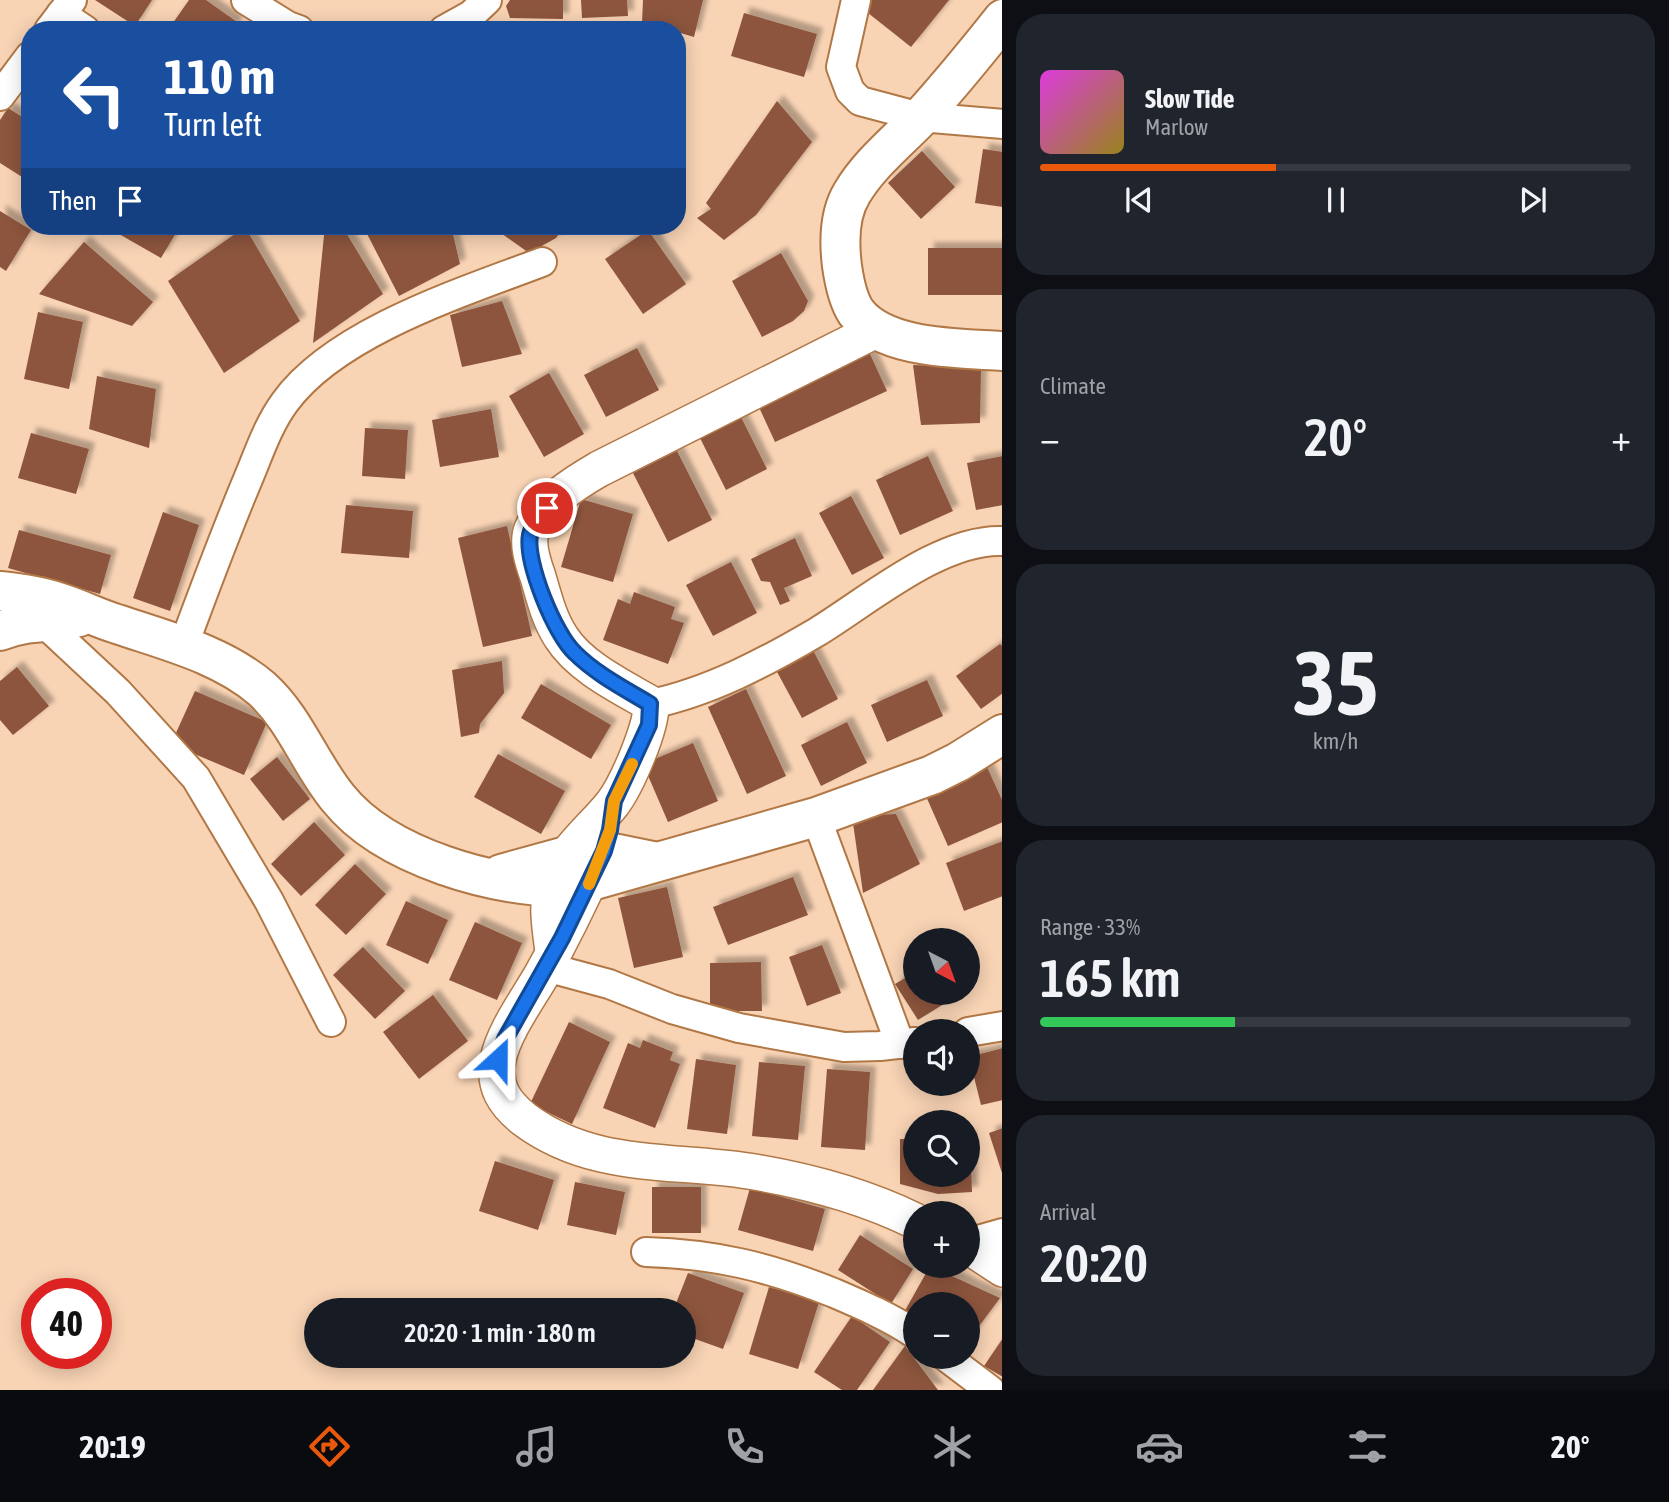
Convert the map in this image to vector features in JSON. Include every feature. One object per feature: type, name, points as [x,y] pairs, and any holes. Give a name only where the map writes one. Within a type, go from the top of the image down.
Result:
[{"type":"main road","points":[[1002,19],[920,117],[868,170],[851,194],[843,213],[839,248],[845,281],[856,312],[877,330],[916,344],[1002,351]]},
{"type":"main road","points":[[10,608],[56,601],[217,659],[268,695],[290,723],[338,798],[364,823],[445,866],[488,877],[525,869],[578,869],[655,862],[816,817],[932,775],[1002,735]]},
{"type":"main road","points":[[10,608],[64,621],[88,614]]},
{"type":"street","points":[[246,0],[280,21]]},
{"type":"street","points":[[460,21],[487,0]]},
{"type":"street","points":[[856,0],[841,67],[850,91],[860,101],[920,117],[1002,124]]},
{"type":"street","points":[[0,96],[21,68]]},
{"type":"street","points":[[183,647],[218,550],[267,434],[277,414],[301,384],[346,349],[381,330],[463,293],[542,262]]},
{"type":"street","points":[[877,330],[599,468],[562,494],[532,528],[530,543],[535,568],[562,639],[575,654],[597,671],[650,704],[691,693],[779,653],[943,554],[972,545],[1002,541]]},
{"type":"street","points":[[10,608],[118,692],[196,778],[269,901],[331,1022]]},
{"type":"street","points":[[650,704],[649,725],[614,801],[610,830],[549,908],[549,960],[505,1039],[496,1074],[499,1091],[511,1108],[527,1121],[580,1149],[639,1162],[699,1165],[795,1180],[852,1196],[903,1216]]},
{"type":"street","points":[[816,817],[903,1033]]},
{"type":"street","points":[[549,960],[672,1009],[740,1028],[844,1046],[903,1043]]},
{"type":"street","points":[[980,1030],[1002,1026]]},
{"type":"street","points":[[980,1240],[1002,1233]]},
{"type":"street","points":[[646,1252],[683,1253],[784,1273],[880,1313],[903,1327]]},
{"type":"street","points":[[980,1253],[1002,1269]]},
{"type":"street","points":[[962,1369],[989,1390]]},
{"type":"building","points":[[95,0],[152,0],[138,21],[127,21]]},
{"type":"building","points":[[189,0],[206,0],[236,21],[174,21]]},
{"type":"building","points":[[510,0],[563,0],[563,19],[510,18],[506,6]]},
{"type":"building","points":[[581,0],[627,0],[628,16],[582,18]]},
{"type":"building","points":[[643,0],[703,0],[694,37],[686,35],[686,21],[642,21]]},
{"type":"building","points":[[862,0],[949,0],[911,47],[858,5]]},
{"type":"building","points":[[744,13],[817,34],[804,77],[731,56]]},
{"type":"building","points":[[777,101],[812,142],[756,215],[724,240],[697,218],[711,209],[706,203]]},
{"type":"building","points":[[8,108],[21,116],[21,176],[0,163],[0,120]]},
{"type":"building","points":[[983,149],[1002,152],[1002,207],[975,203]]},
{"type":"building","points":[[922,151],[955,187],[921,219],[888,183]]},
{"type":"building","points":[[0,211],[21,224],[21,235],[28,235],[6,271],[0,267]]},
{"type":"building","points":[[121,235],[175,235],[161,258]]},
{"type":"building","points":[[234,235],[250,235],[300,321],[224,373],[168,281]]},
{"type":"building","points":[[324,235],[347,235],[383,294],[313,343]]},
{"type":"building","points":[[368,235],[453,235],[460,264],[399,296]]},
{"type":"building","points":[[504,235],[558,235],[556,238],[529,253]]},
{"type":"building","points":[[641,235],[652,235],[686,284],[643,314],[605,259]]},
{"type":"building","points":[[84,242],[153,302],[132,326],[39,294]]},
{"type":"building","points":[[928,248],[1002,248],[1002,295],[928,295]]},
{"type":"building","points":[[781,253],[808,301],[804,311],[793,321],[762,337],[732,281]]},
{"type":"building","points":[[502,301],[522,354],[462,367],[450,315]]},
{"type":"building","points":[[38,312],[83,322],[69,389],[24,379]]},
{"type":"building","points":[[637,348],[659,390],[606,417],[584,375]]},
{"type":"building","points":[[870,354],[887,391],[775,442],[758,405]]},
{"type":"building","points":[[913,365],[981,368],[980,423],[921,425]]},
{"type":"building","points":[[549,373],[584,434],[544,457],[509,396]]},
{"type":"building","points":[[97,376],[156,389],[149,448],[89,429]]},
{"type":"building","points":[[491,409],[499,457],[440,467],[432,420]]},
{"type":"building","points":[[739,413],[767,469],[726,490],[698,434]]},
{"type":"building","points":[[365,428],[408,430],[405,479],[362,476]]},
{"type":"building","points":[[31,433],[89,449],[76,494],[18,478]]},
{"type":"building","points":[[677,451],[712,520],[668,542],[633,473]]},
{"type":"building","points":[[928,456],[953,511],[900,535],[876,480]]},
{"type":"building","points":[[1002,456],[1002,505],[976,510],[967,463]]},
{"type":"building","points":[[851,496],[884,558],[852,575],[819,513]]},
{"type":"building","points":[[581,499],[633,514],[613,582],[561,567]]},
{"type":"building","points":[[346,505],[413,511],[409,558],[341,553]]},
{"type":"building","points":[[163,512],[199,525],[170,611],[133,598]]},
{"type":"building","points":[[507,526],[532,636],[483,647],[458,538]]},
{"type":"building","points":[[19,530],[111,555],[100,594],[8,568]]},
{"type":"building","points":[[795,538],[812,576],[784,588],[790,601],[780,605],[770,582],[761,581],[751,559]]},
{"type":"building","points":[[731,562],[757,613],[713,636],[686,585]]},
{"type":"building","points":[[634,592],[675,607],[671,619],[684,623],[668,664],[603,640],[618,599],[630,604]]},
{"type":"building","points":[[1000,644],[1002,646],[1002,694],[981,709],[956,676]]},
{"type":"building","points":[[813,650],[838,699],[802,718],[776,670]]},
{"type":"building","points":[[502,661],[504,693],[480,724],[479,733],[461,737],[452,670]]},
{"type":"building","points":[[17,667],[49,706],[13,735],[0,720],[0,681]]},
{"type":"building","points":[[927,680],[943,716],[887,742],[871,705]]},
{"type":"building","points":[[541,684],[611,725],[591,759],[521,718]]},
{"type":"building","points":[[746,689],[786,776],[747,794],[708,707]]},
{"type":"building","points":[[195,691],[267,722],[244,775],[171,744]]},
{"type":"building","points":[[847,722],[867,763],[821,786],[801,745]]},
{"type":"building","points":[[693,743],[718,801],[668,822],[643,764]]},
{"type":"building","points":[[498,754],[565,791],[541,834],[474,797]]},
{"type":"building","points":[[277,757],[310,799],[283,821],[250,779]]},
{"type":"building","points":[[987,767],[1002,800],[1002,822],[948,846],[925,794]]},
{"type":"building","points":[[896,814],[920,864],[863,893],[852,816]]},
{"type":"building","points":[[314,822],[345,855],[301,896],[271,864]]},
{"type":"building","points":[[1002,841],[1002,896],[964,911],[946,863]]},
{"type":"building","points":[[355,864],[386,894],[346,935],[315,905]]},
{"type":"building","points":[[793,877],[808,915],[728,945],[713,907]]},
{"type":"building","points":[[667,887],[683,957],[634,968],[618,898]]},
{"type":"building","points":[[406,901],[448,920],[428,964],[386,945]]},
{"type":"building","points":[[475,922],[522,943],[497,1000],[449,980]]},
{"type":"building","points":[[822,945],[841,993],[807,1006],[789,957]]},
{"type":"building","points":[[363,947],[405,991],[375,1019],[333,975]]},
{"type":"building","points":[[761,962],[762,1011],[710,1011],[710,963]]},
{"type":"building","points":[[903,979],[903,997],[895,984]]},
{"type":"building","points":[[433,995],[468,1041],[419,1079],[383,1032]]},
{"type":"building","points":[[908,1005],[942,1005],[920,1019]]},
{"type":"building","points":[[569,1022],[610,1042],[572,1124],[530,1104]]},
{"type":"building","points":[[643,1040],[673,1052],[670,1060],[680,1064],[655,1128],[603,1108],[628,1043],[640,1048]]},
{"type":"building","points":[[1002,1048],[1002,1100],[981,1105],[980,1054]]},
{"type":"building","points":[[696,1059],[736,1065],[727,1134],[687,1129]]},
{"type":"building","points":[[759,1062],[805,1066],[798,1140],[752,1136]]},
{"type":"building","points":[[827,1069],[870,1072],[865,1150],[821,1147]]},
{"type":"building","points":[[1002,1128],[1002,1173],[989,1133]]},
{"type":"building","points":[[900,1139],[903,1139],[903,1185],[900,1184]]},
{"type":"building","points":[[495,1161],[554,1180],[538,1230],[479,1211]]},
{"type":"building","points":[[575,1182],[625,1192],[616,1235],[567,1225]]},
{"type":"building","points":[[652,1187],[701,1187],[701,1233],[652,1233]]},
{"type":"building","points":[[911,1187],[972,1187],[972,1192],[938,1194]]},
{"type":"building","points":[[750,1188],[825,1209],[813,1251],[738,1230]]},
{"type":"building","points":[[860,1235],[903,1263],[903,1278],[907,1278],[891,1304],[838,1270]]},
{"type":"building","points":[[688,1273],[744,1293],[723,1349],[696,1339],[696,1298],[678,1298]]},
{"type":"building","points":[[923,1278],[956,1278],[1000,1298],[980,1325],[980,1292],[915,1292]]},
{"type":"building","points":[[769,1287],[819,1302],[798,1369],[749,1354]]},
{"type":"building","points":[[852,1316],[890,1342],[857,1390],[842,1390],[814,1372]]},
{"type":"building","points":[[1002,1339],[1002,1376],[984,1366]]},
{"type":"building","points":[[903,1349],[903,1369],[922,1369],[938,1390],[873,1390]]},
{"type":"slow traffic","points":[[589,884],[604,851],[614,801],[632,764]]},
{"type":"route","points":[[498,1059],[505,1039],[562,938],[604,851],[614,801],[638,754],[651,715],[650,704],[575,654],[555,626],[535,568],[530,543],[532,528],[547,508]]}]
